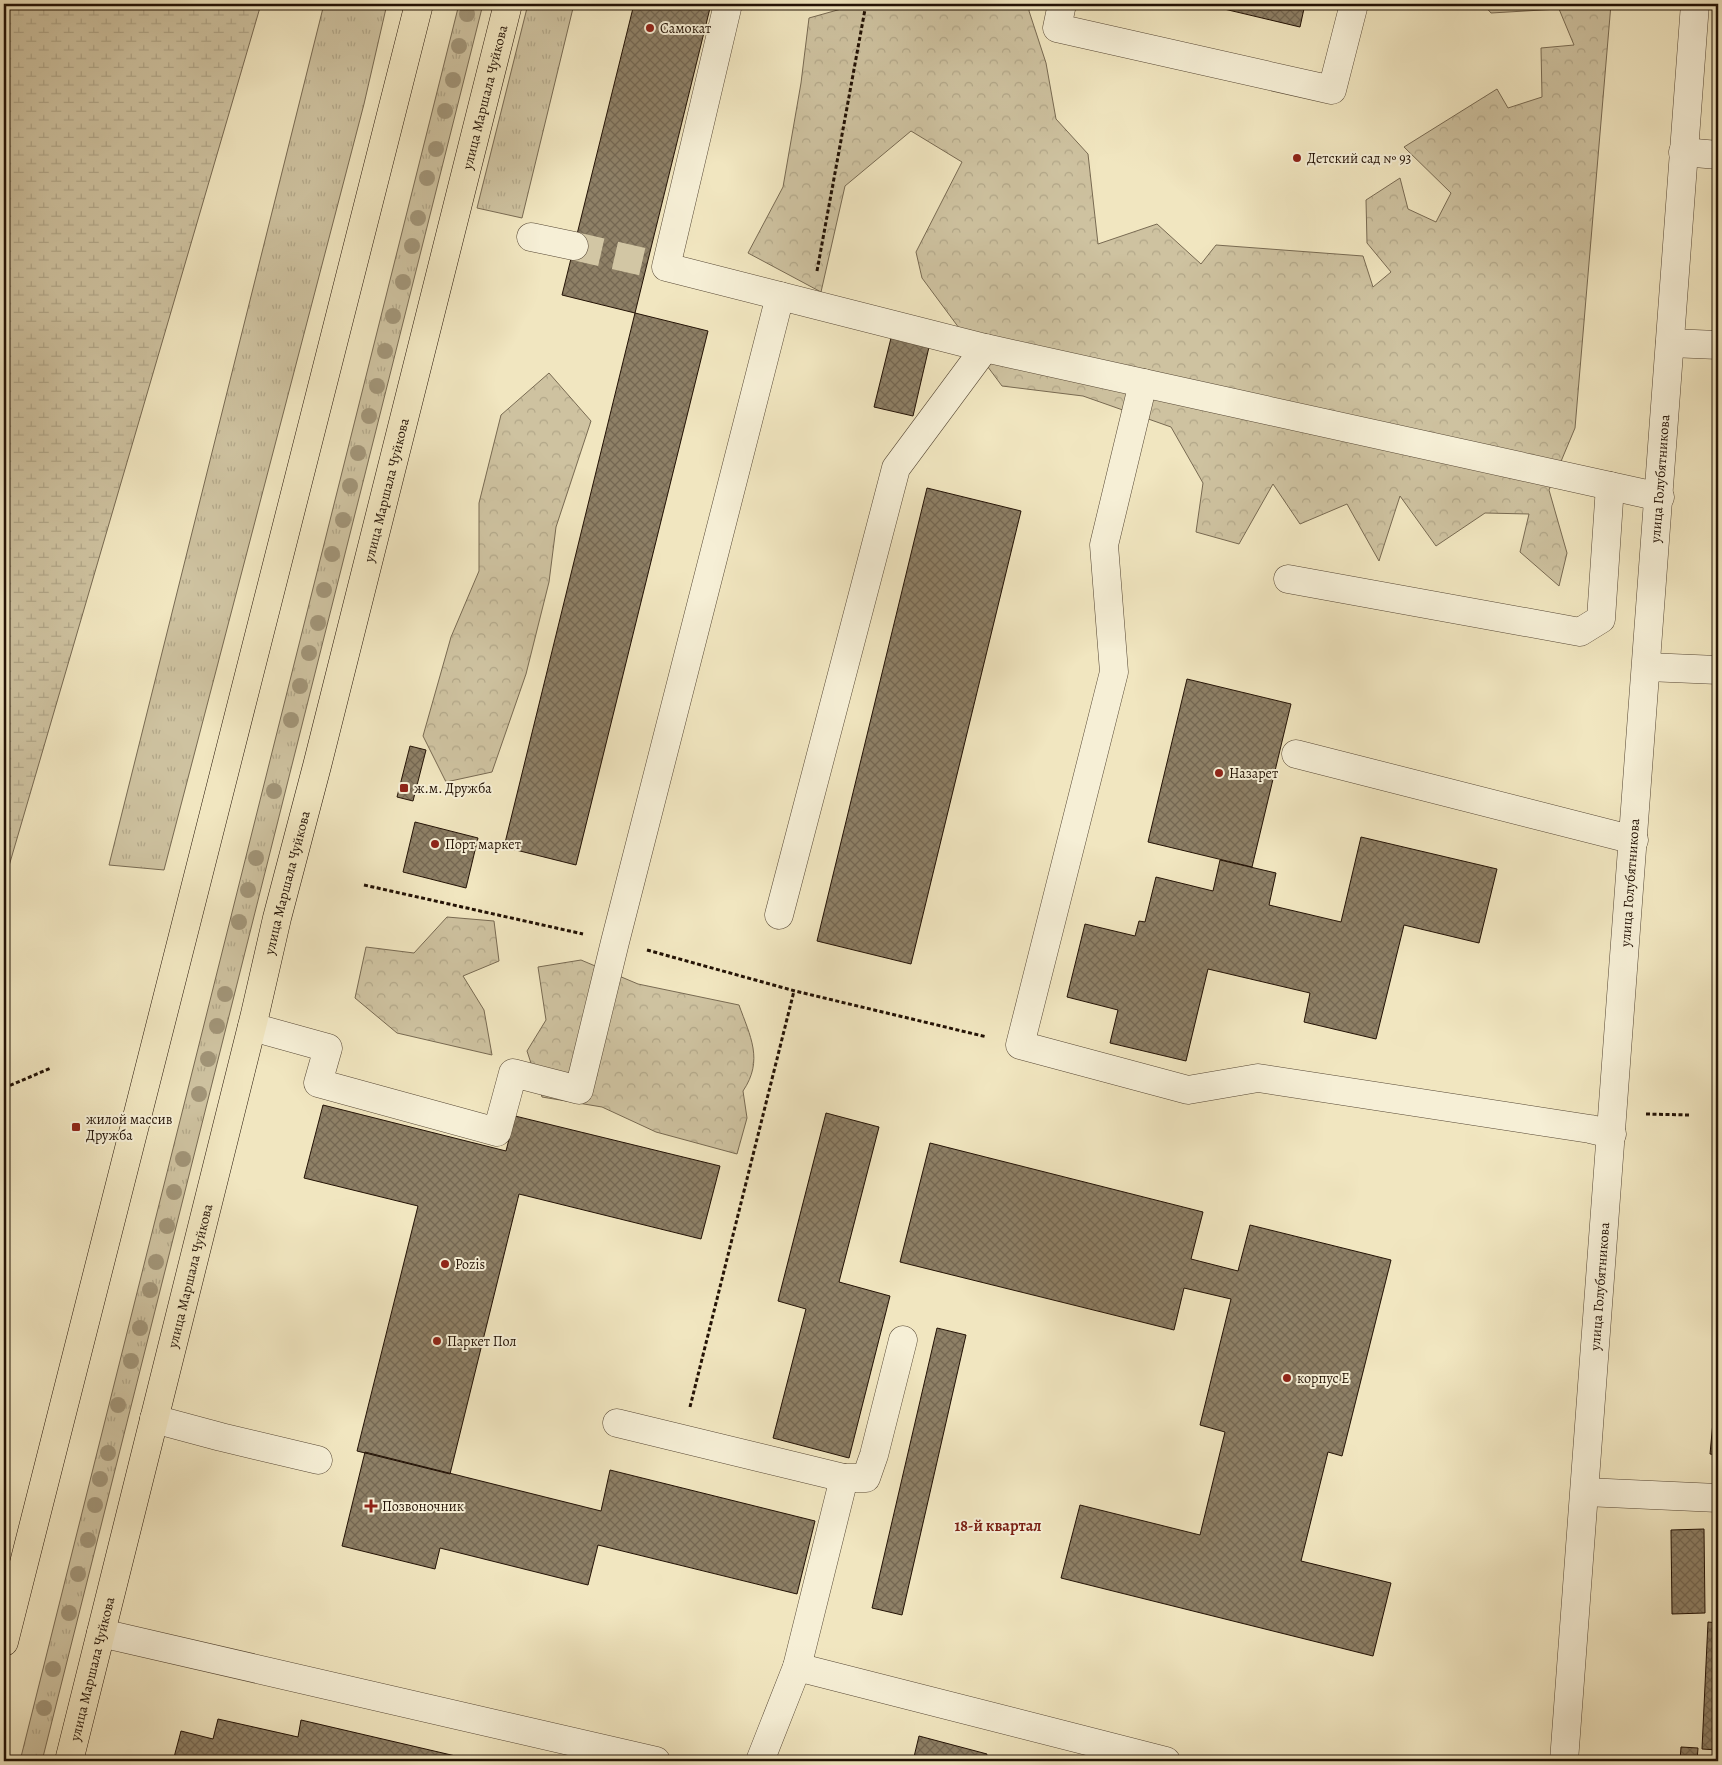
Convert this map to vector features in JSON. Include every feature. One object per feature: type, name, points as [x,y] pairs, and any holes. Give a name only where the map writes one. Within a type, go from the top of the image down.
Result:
[{"type":"main road","points":[[4,1642],[419,4]]},
{"type":"main road","name":"улица Маршала Чуйкова","points":[[69,1761],[252,1027],[277,918],[508,4]]},
{"type":"street","points":[[728,4],[657,265],[985,348],[1660,497]]},
{"type":"street","points":[[1062,4],[1057,28],[1332,90],[1354,4]]},
{"type":"street","name":"улица Голубятникова","points":[[1564,1761],[1660,497],[1695,4]]},
{"type":"street","points":[[1683,152],[1718,155]]},
{"type":"street","points":[[531,237],[574,246]]},
{"type":"street","points":[[252,1027],[328,1048],[318,1083],[497,1132],[513,1073],[580,1090],[615,942],[780,296]]},
{"type":"street","points":[[1670,343],[1718,346]]},
{"type":"street","points":[[779,915],[896,468],[985,348]]},
{"type":"street","points":[[1143,383],[1104,546],[1114,672],[1020,1045],[1188,1090],[1258,1078],[1590,1128],[1612,1134]]},
{"type":"street","points":[[1288,579],[1580,632],[1601,619],[1610,486]]},
{"type":"street","points":[[1646,666],[1718,670]]},
{"type":"street","points":[[1296,754],[1634,840]]},
{"type":"street","points":[[617,1423],[844,1478],[866,1478],[874,1455],[903,1340]]},
{"type":"street","points":[[154,1419],[318,1460]]},
{"type":"street","points":[[760,1761],[797,1667],[844,1478]]},
{"type":"street","points":[[1585,1492],[1718,1498]]},
{"type":"street","points":[[101,1633],[656,1761]]},
{"type":"street","points":[[797,1667],[1166,1761]]},
{"type":"path","points":[[810,304],[866,4]]},
{"type":"path","points":[[364,885],[615,942],[794,991],[1020,1045]]},
{"type":"path","points":[[682,1439],[794,991]]},
{"type":"path","points":[[4,1088],[51,1068]]},
{"type":"green space","points":[[4,4],[261,4],[4,883]]},
{"type":"green space","points":[[324,4],[387,4],[364,104],[164,870],[109,865]]},
{"type":"green space","points":[[459,4],[483,4],[42,1761],[20,1761]]},
{"type":"green space","points":[[528,4],[574,4],[522,218],[477,208]]},
{"type":"green space","points":[[859,4],[1030,4],[1029,11],[1046,63],[1056,119],[1088,154],[1098,244],[1157,224],[1201,264],[1216,245],[1363,256],[1373,287],[1391,272],[1367,243],[1366,200],[1400,178],[1408,209],[1436,222],[1451,193],[1404,147],[1497,89],[1508,108],[1542,97],[1541,48],[1574,45],[1559,9],[1491,13],[1483,4],[1611,4],[1575,428],[1549,490],[1567,553],[1559,586],[1520,552],[1529,514],[1485,513],[1436,546],[1400,496],[1379,561],[1347,504],[1300,524],[1273,484],[1239,544],[1196,532],[1203,483],[1171,427],[1083,396],[1002,386],[922,278],[916,252],[962,162],[911,131],[845,186],[821,292],[748,253],[783,187],[801,83],[809,18]]},
{"type":"green space","points":[[549,373],[591,421],[556,527],[549,582],[526,674],[492,772],[446,782],[423,736],[451,637],[479,571],[479,503],[501,415]]},
{"type":"green space","points":[[447,917],[494,921],[499,961],[463,976],[484,1010],[492,1055],[397,1033],[355,998],[366,947],[414,953]]},
{"type":"green space","points":[[581,960],[638,984],[739,1005],[751,1038],[754,1058],[753,1069],[743,1091],[747,1118],[737,1154],[656,1132],[602,1107],[542,1097],[527,1051],[546,1020],[538,967]]},
{"type":"building","points":[[634,4],[711,4],[635,313],[562,295]]},
{"type":"building","points":[[1203,4],[1305,4],[1300,27]]},
{"type":"building","points":[[635,313],[708,331],[576,865],[504,847]]},
{"type":"building","points":[[891,338],[929,347],[913,416],[874,407]]},
{"type":"building","points":[[927,488],[1021,511],[911,964],[817,941]]},
{"type":"building","name":"Назарет","points":[[1187,679],[1291,704],[1252,867],[1148,842]]},
{"type":"building","points":[[410,746],[426,750],[413,801],[397,797]]},
{"type":"building","points":[[415,822],[478,838],[466,888],[403,872]]},
{"type":"building","points":[[1361,837],[1497,869],[1479,943],[1404,925],[1376,1039],[1304,1022],[1310,993],[1208,969],[1186,1061],[1110,1043],[1118,1010],[1067,997],[1085,924],[1135,936],[1139,921],[1145,922],[1156,877],[1213,891],[1220,860],[1276,873],[1269,905],[1341,922]]},
{"type":"building","points":[[323,1105],[506,1151],[515,1116],[720,1166],[701,1239],[519,1194],[450,1474],[357,1451],[418,1206],[304,1178]]},
{"type":"building","points":[[826,1113],[879,1127],[839,1282],[890,1296],[849,1458],[773,1438],[806,1309],[778,1301]]},
{"type":"building","name":"корпус Е","points":[[930,1143],[1203,1212],[1191,1259],[1238,1271],[1250,1225],[1391,1260],[1342,1456],[1328,1452],[1301,1561],[1391,1583],[1373,1656],[1061,1578],[1080,1505],[1200,1535],[1225,1432],[1200,1425],[1231,1299],[1184,1288],[1174,1330],[900,1262]]},
{"type":"building","points":[[937,1328],[966,1335],[902,1615],[872,1608]]},
{"type":"building","points":[[1718,1379],[1718,1455],[1710,1454]]},
{"type":"building","points":[[365,1452],[601,1511],[610,1470],[815,1521],[797,1594],[598,1545],[588,1585],[440,1548],[435,1569],[342,1546]]},
{"type":"building","points":[[1704,1529],[1705,1613],[1672,1614],[1671,1530]]},
{"type":"building","points":[[1708,1622],[1718,1623],[1718,1750],[1702,1749]]},
{"type":"building","points":[[218,1719],[298,1737],[301,1720],[477,1761],[173,1761],[181,1731],[213,1739]]},
{"type":"building","points":[[919,1736],[987,1754],[985,1761],[913,1761]]},
{"type":"building","points":[[1681,1747],[1698,1748],[1697,1761],[1680,1761]]},
{"type":"tunnel","points":[[574,246],[648,263]]},
{"type":"place","name":"Самокат","points":[[650,28]]},
{"type":"place","name":"Детский сад № 93","points":[[1297,158]]},
{"type":"place","name":"Назарет","points":[[1219,773]]},
{"type":"place","name":"ж.м. Дружба","points":[[404,788]]},
{"type":"place","name":"Порт маркет","points":[[435,844]]},
{"type":"place","name":"жилой массив Дружба","points":[[76,1127]]},
{"type":"place","name":"Pozis","points":[[445,1264]]},
{"type":"place","name":"Паркет Пол","points":[[437,1341]]},
{"type":"place","name":"корпус Е","points":[[1287,1378]]},
{"type":"place","name":"Позвоночник","points":[[371,1506]]},
{"type":"district","name":"18-й квартал","points":[[998,1526]]}]
